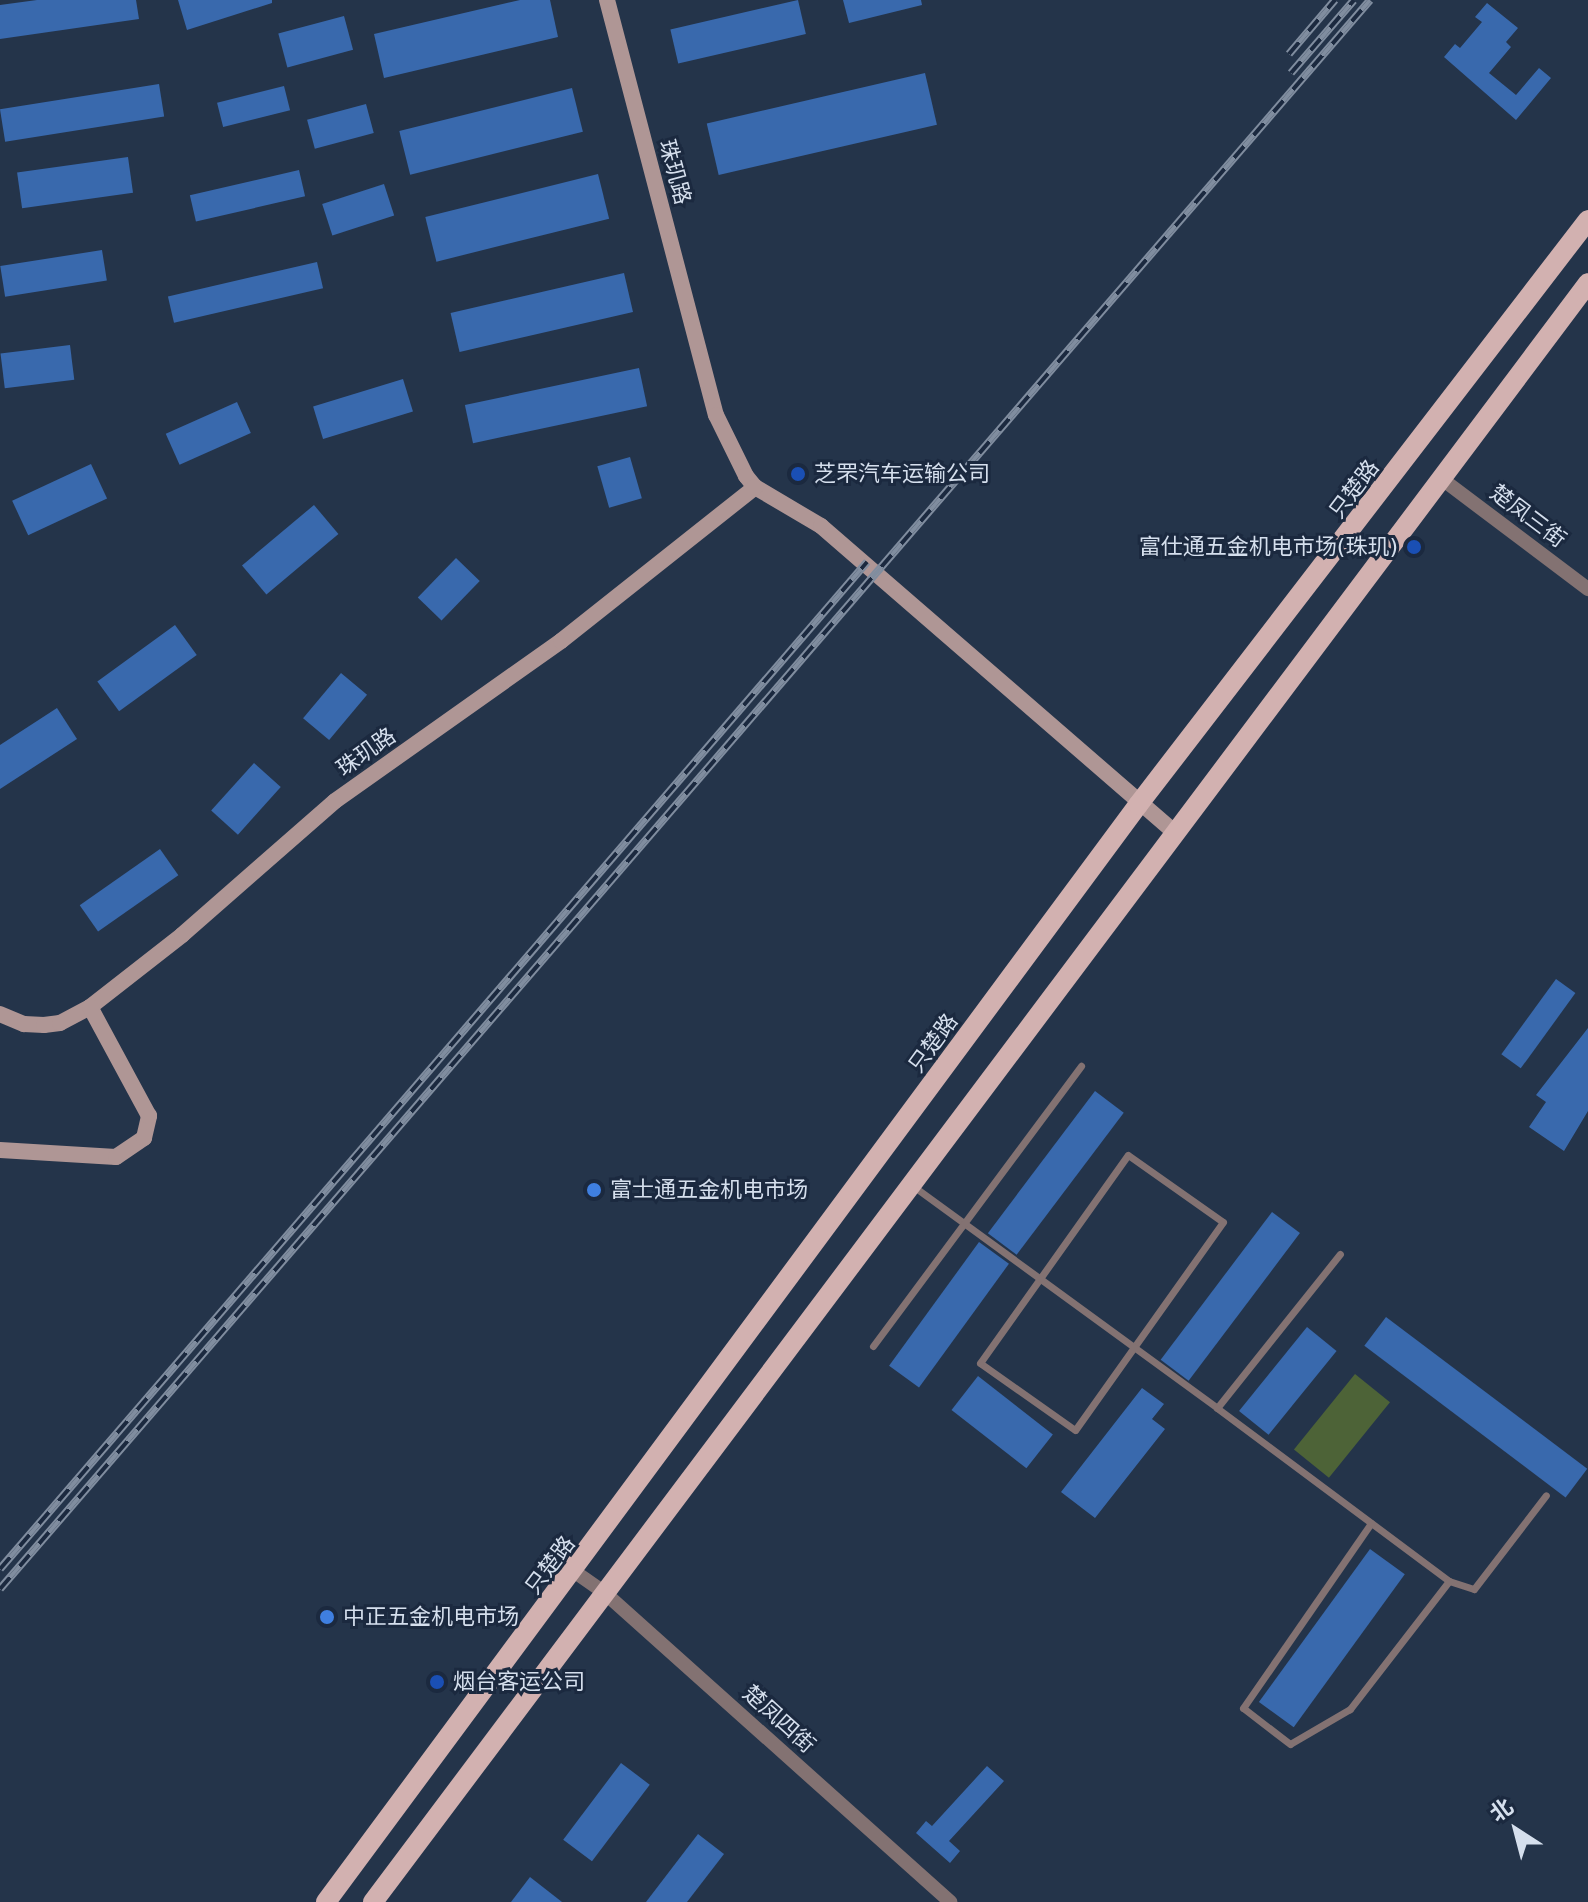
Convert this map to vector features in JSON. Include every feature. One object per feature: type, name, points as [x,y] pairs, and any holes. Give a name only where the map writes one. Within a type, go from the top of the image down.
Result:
[{"type":"main road","name":"只楚路","points":[[326,1902],[575,1572],[1138,805],[1588,220]]},
{"type":"main road","points":[[373,1902],[1173,831],[1588,283]]},
{"type":"street","name":"珠玑路","points":[[0,1014],[24,1024],[44,1025],[60,1023],[90,1007],[182,935],[335,801],[561,641],[755,487],[716,415],[607,0]]},
{"type":"street","name":"楚凤三街","points":[[1442,479],[1588,589]]},
{"type":"street","points":[[755,487],[821,526],[1138,805],[1173,831]]},
{"type":"street","points":[[0,1150],[116,1157],[144,1138],[149,1116],[90,1007]]},
{"type":"street","name":"楚凤四街","points":[[575,1572],[606,1594],[950,1902]]},
{"type":"lane","points":[[873,1346],[1081,1066]]},
{"type":"lane","points":[[1128,1155],[1223,1222],[1133,1348],[1075,1430],[980,1363],[1128,1155]]},
{"type":"lane","points":[[910,1184],[1449,1581],[1474,1589],[1546,1495]]},
{"type":"lane","points":[[1217,1408],[1340,1254]]},
{"type":"lane","points":[[1371,1523],[1243,1708],[1290,1744],[1350,1709],[1449,1581]]},
{"type":"green space","points":[[1355,1374],[1390,1402],[1329,1478],[1294,1449]]},
{"type":"building","points":[[37,0],[136,0],[139,19],[0,39],[0,5]]},
{"type":"building","points":[[178,0],[272,0],[272,3],[187,30]]},
{"type":"building","points":[[520,0],[550,0],[558,37],[384,78],[374,34]]},
{"type":"building","points":[[798,0],[806,34],[678,64],[670,29]]},
{"type":"building","points":[[843,0],[921,0],[922,5],[849,23]]},
{"type":"building","points":[[1487,3],[1518,28],[1506,42],[1511,47],[1489,73],[1516,95],[1539,68],[1551,78],[1516,120],[1444,57],[1455,44],[1460,48],[1482,22],[1475,17]]},
{"type":"building","points":[[344,16],[353,50],[287,67],[278,34]]},
{"type":"building","points":[[925,73],[937,125],[719,175],[707,123]]},
{"type":"building","points":[[159,84],[164,117],[5,142],[0,109]]},
{"type":"building","points":[[284,86],[290,110],[223,127],[217,103]]},
{"type":"building","points":[[572,88],[583,132],[410,175],[399,131]]},
{"type":"building","points":[[366,104],[374,133],[315,149],[307,120]]},
{"type":"building","points":[[128,157],[133,193],[22,208],[17,173]]},
{"type":"building","points":[[299,170],[305,196],[196,222],[190,195]]},
{"type":"building","points":[[598,174],[609,219],[436,262],[425,217]]},
{"type":"building","points":[[384,184],[394,215],[332,235],[322,204]]},
{"type":"building","points":[[102,250],[107,281],[5,297],[0,266]]},
{"type":"building","points":[[317,262],[323,288],[174,323],[168,296]]},
{"type":"building","points":[[624,273],[633,312],[460,352],[451,313]]},
{"type":"building","points":[[70,345],[74,380],[5,388],[1,354]]},
{"type":"building","points":[[639,368],[647,406],[473,443],[465,405]]},
{"type":"building","points":[[403,379],[413,412],[323,439],[313,406]]},
{"type":"building","points":[[237,402],[251,433],[180,465],[166,434]]},
{"type":"building","points":[[630,457],[642,498],[609,508],[597,466]]},
{"type":"building","points":[[91,464],[107,498],[28,535],[12,501]]},
{"type":"building","points":[[314,505],[338,534],[266,595],[242,565]]},
{"type":"building","points":[[456,558],[480,581],[442,620],[418,598]]},
{"type":"building","points":[[175,625],[197,655],[119,711],[97,681]]},
{"type":"building","points":[[341,673],[367,695],[329,740],[303,718]]},
{"type":"building","points":[[57,708],[77,739],[0,789],[0,745]]},
{"type":"building","points":[[254,763],[281,787],[238,835],[211,811]]},
{"type":"building","points":[[160,849],[178,875],[98,931],[80,905]]},
{"type":"building","points":[[1556,979],[1575,993],[1521,1068],[1501,1054]]},
{"type":"building","points":[[1588,1028],[1588,1111],[1564,1151],[1529,1127],[1546,1102],[1536,1095]]},
{"type":"building","points":[[1095,1091],[1124,1113],[1017,1255],[988,1233]]},
{"type":"building","points":[[1272,1212],[1300,1233],[1189,1381],[1161,1360]]},
{"type":"building","points":[[979,1242],[1009,1264],[919,1388],[889,1366]]},
{"type":"building","points":[[1386,1317],[1587,1469],[1566,1497],[1364,1346]]},
{"type":"building","points":[[1307,1327],[1337,1351],[1269,1435],[1239,1411]]},
{"type":"building","points":[[978,1376],[1053,1434],[1026,1468],[952,1410]]},
{"type":"building","points":[[1142,1388],[1164,1404],[1152,1419],[1165,1429],[1095,1518],[1061,1492]]},
{"type":"building","points":[[1370,1549],[1405,1574],[1294,1727],[1259,1702]]},
{"type":"building","points":[[621,1763],[650,1785],[592,1861],[563,1840]]},
{"type":"building","points":[[987,1766],[1004,1781],[949,1841],[960,1851],[950,1863],[916,1833],[926,1821],[932,1826]]},
{"type":"building","points":[[698,1834],[724,1854],[687,1902],[646,1902]]},
{"type":"building","points":[[530,1877],[562,1902],[511,1902]]},
{"type":"railway","points":[[1289,54],[1335,0]]},
{"type":"railway","points":[[1291,73],[1354,0]]},
{"type":"railway","points":[[0,1589],[1370,0]]},
{"type":"railway","points":[[0,1569],[867,562]]},
{"type":"place","name":"芝罘汽车运输公司","points":[[798,474]]},
{"type":"place","name":"富仕通五金机电市场(珠玑)","points":[[1414,547]]},
{"type":"place","name":"富士通五金机电市场","points":[[594,1190]]},
{"type":"place","name":"中正五金机电市场","points":[[327,1617]]},
{"type":"place","name":"烟台客运公司","points":[[437,1682]]}]
